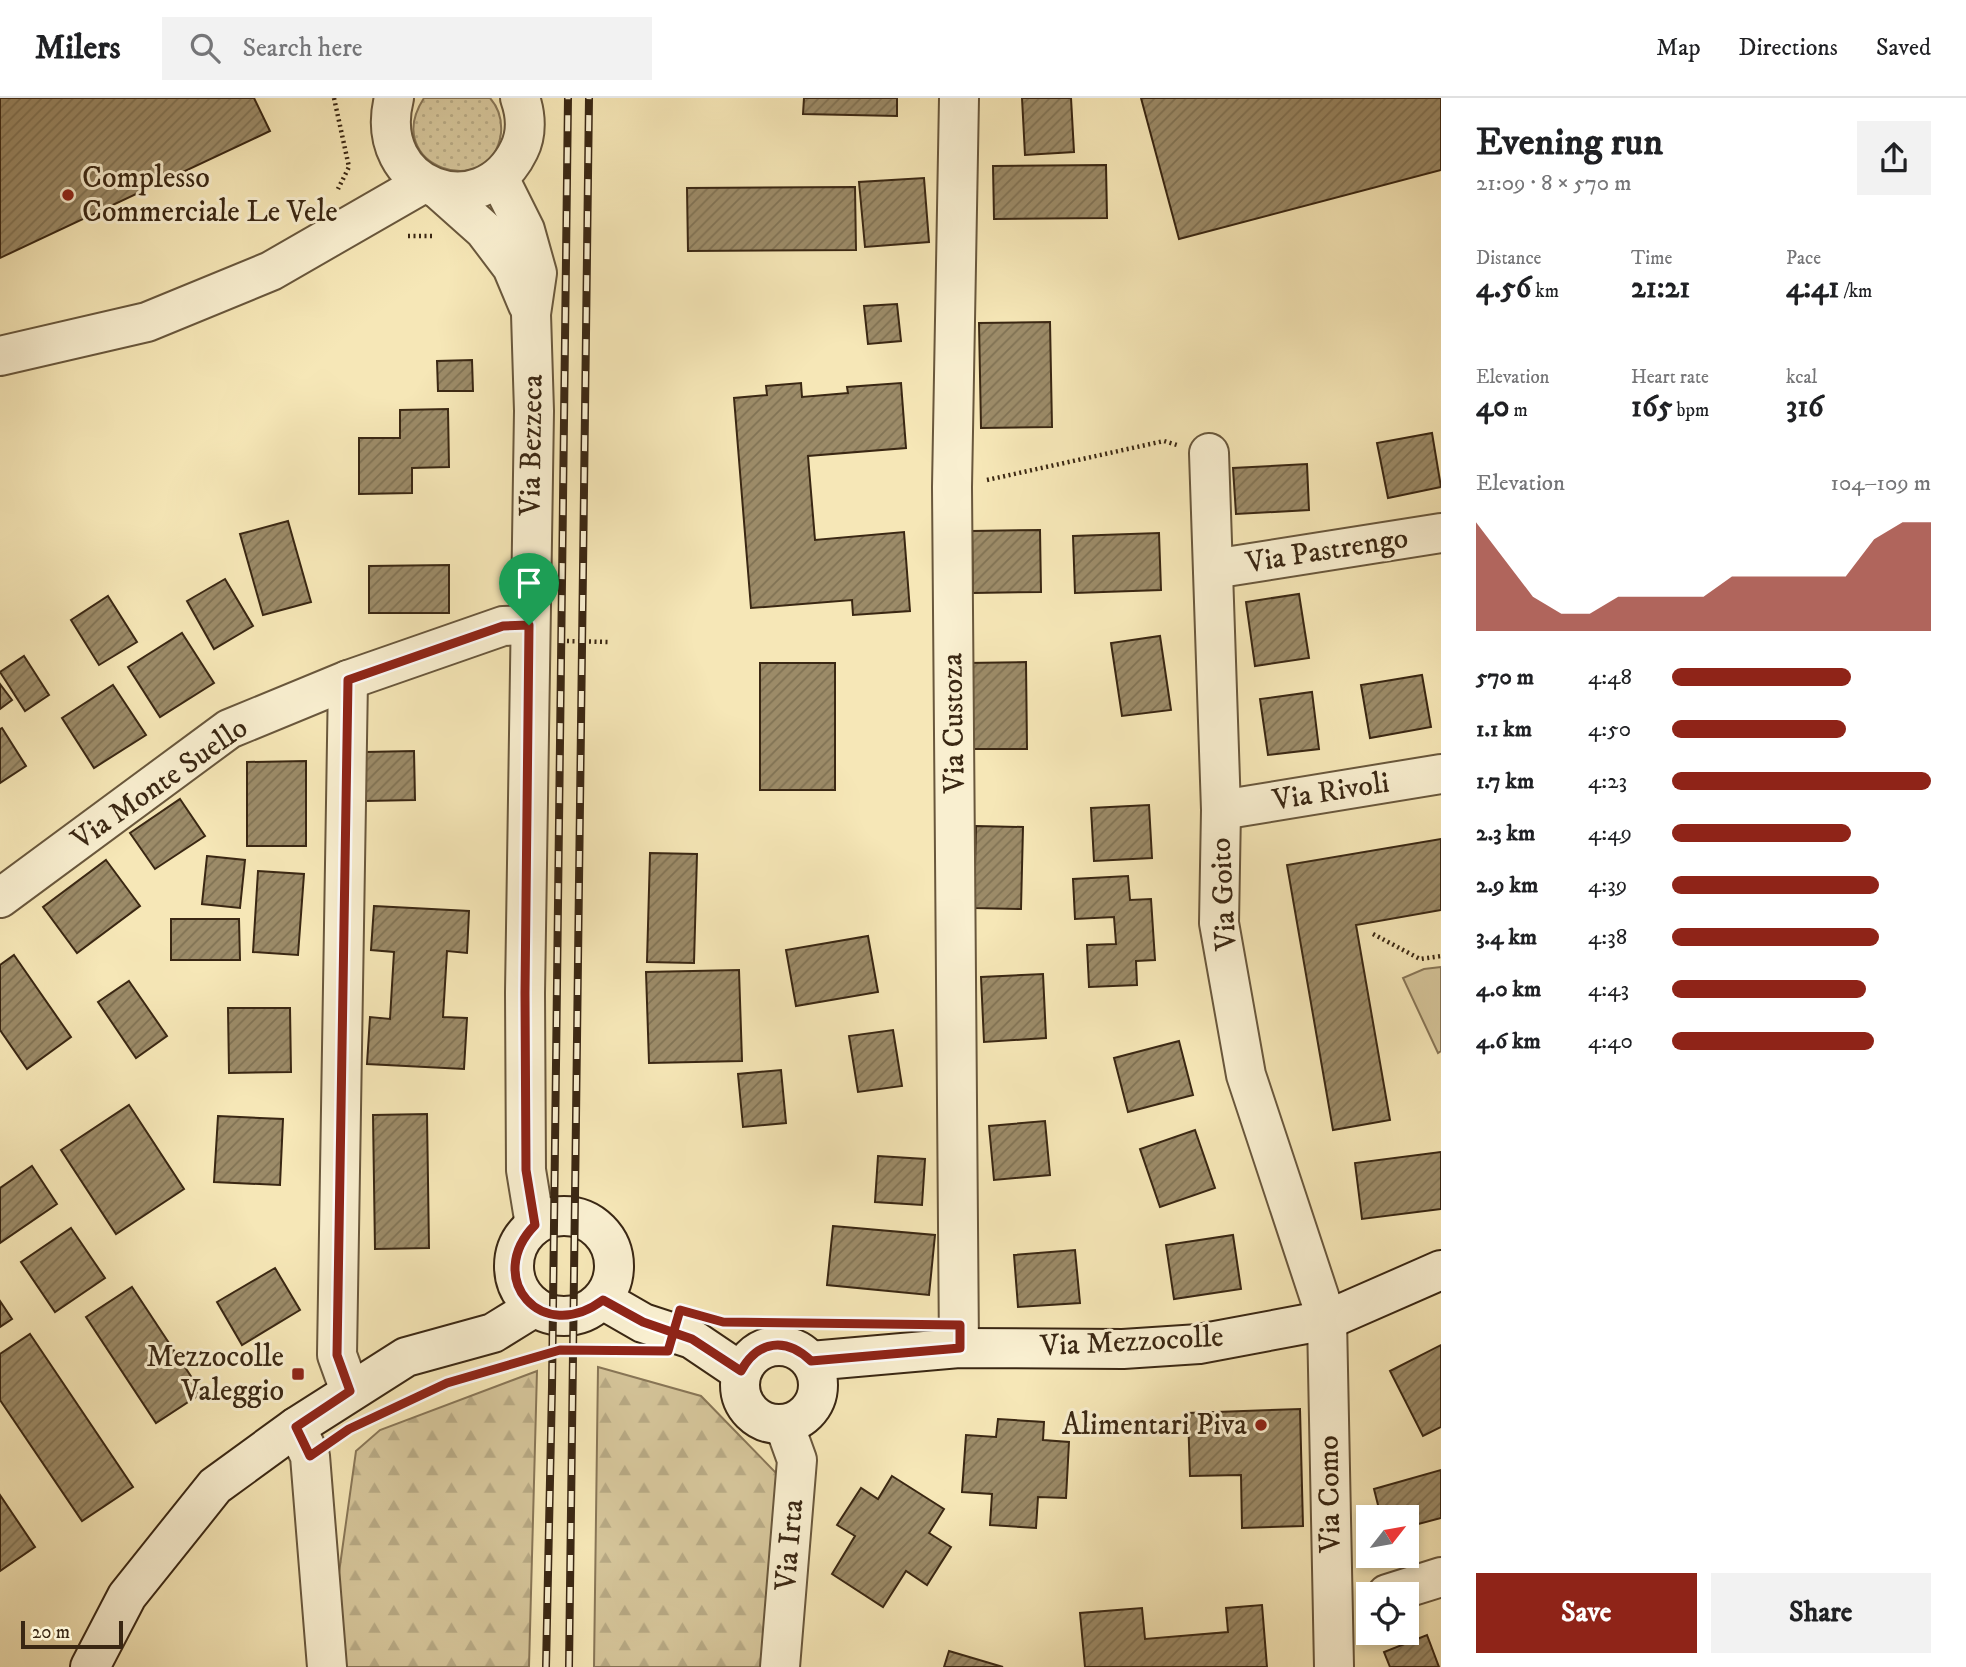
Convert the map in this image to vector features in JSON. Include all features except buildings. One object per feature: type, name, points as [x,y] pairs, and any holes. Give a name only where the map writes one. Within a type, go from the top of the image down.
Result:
[{"type":"street","points":[[394,98],[390,117],[391,136],[397,155],[403,163],[484,230],[512,267],[531,314]]},
{"type":"street","points":[[0,356],[147,321],[271,271],[431,186],[459,191],[480,188],[499,178],[513,162],[522,143],[525,121],[520,98]]},
{"type":"street","name":"Via Custoza","points":[[958,98],[952,488],[960,1348]]},
{"type":"street","name":"Via Bezzeca","points":[[499,178],[525,230],[537,273],[531,314],[534,411],[525,993],[526,1170],[535,1225]]},
{"type":"street","name":"Via Goito","points":[[1209,453],[1221,810],[1220,923],[1246,1075],[1327,1320]]},
{"type":"street","name":"Via Pastrengo","points":[[1213,569],[1441,533]]},
{"type":"street","name":"Via Monte Suello","points":[[0,898],[229,729],[348,680],[503,626],[529,625]]},
{"type":"street","points":[[348,680],[337,1355],[350,1391]]},
{"type":"street","name":"Via Rivoli","points":[[1221,810],[1441,774]]},
{"type":"street","points":[[558,1216],[582,1219],[598,1229],[610,1245],[615,1264],[612,1283],[603,1300],[588,1311],[570,1317],[552,1315],[535,1307],[522,1294],[515,1276],[515,1257],[522,1239],[535,1225],[558,1216]]},
{"type":"street","name":"Via Mezzocolle","points":[[811,1361],[960,1348],[1123,1349],[1186,1345],[1327,1320],[1441,1270]]},
{"type":"street","points":[[603,1300],[643,1322],[692,1339],[741,1371]]},
{"type":"street","points":[[90,1667],[127,1596],[215,1486],[296,1427],[406,1357],[494,1333],[535,1307]]},
{"type":"street","name":"Via Como","points":[[1327,1320],[1334,1667]]},
{"type":"street","points":[[767,1346],[792,1347],[811,1361],[817,1373],[818,1387],[815,1401],[808,1412],[797,1420],[770,1424],[757,1418],[747,1408],[740,1395],[741,1371],[747,1361],[767,1346]]},
{"type":"street","name":"Via Irta","points":[[780,1667],[797,1460],[784,1424]]},
{"type":"street","points":[[296,1427],[310,1456],[327,1667]]},
{"type":"street","points":[[1419,1584],[1441,1577]]},
{"type":"street","points":[[1333,1611],[1356,1604]]},
{"type":"path","points":[[405,236],[446,236]]},
{"type":"path","points":[[952,488],[1164,441],[1209,453]]},
{"type":"path","points":[[1373,934],[1420,959],[1441,956]]},
{"type":"path","points":[[723,1322],[820,1323]]},
{"type":"path","points":[[510,1365],[560,1350],[627,1351]]},
{"type":"path","points":[[398,1406],[435,1389]]},
{"type":"green space","points":[[424,98],[490,98],[498,110],[501,123],[501,133],[493,154],[479,167],[461,171],[442,168],[426,158],[416,142],[414,122]]},
{"type":"green space","points":[[1441,967],[1441,1051],[1438,1053],[1403,978],[1424,969]]},
{"type":"green space","points":[[598,1367],[701,1396],[779,1476],[762,1667],[594,1667]]},
{"type":"green space","points":[[537,1371],[529,1667],[343,1667],[337,1587],[356,1451],[380,1430]]},
{"type":"railway","points":[[546,1667],[568,98]]},
{"type":"railway","points":[[569,1667],[589,98]]},
{"type":"place","name":"Complesso Commerciale Le Vele","points":[[68,195]]},
{"type":"place","name":"Mezzocolle Valeggio","points":[[298,1374]]},
{"type":"place","name":"Alimentari Piva","points":[[1261,1425]]},
{"type":"route","points":[[529,625],[503,626],[348,680],[337,1355],[350,1391],[296,1427],[310,1456],[349,1429],[447,1383],[560,1350],[668,1351],[680,1310],[723,1322],[960,1325],[960,1348],[811,1361],[792,1347],[767,1346],[756,1352],[741,1371],[692,1339],[643,1322],[603,1300],[588,1311],[570,1317],[552,1315],[535,1307],[522,1294],[515,1276],[515,1257],[522,1239],[535,1225],[526,1170],[529,625]]}]
